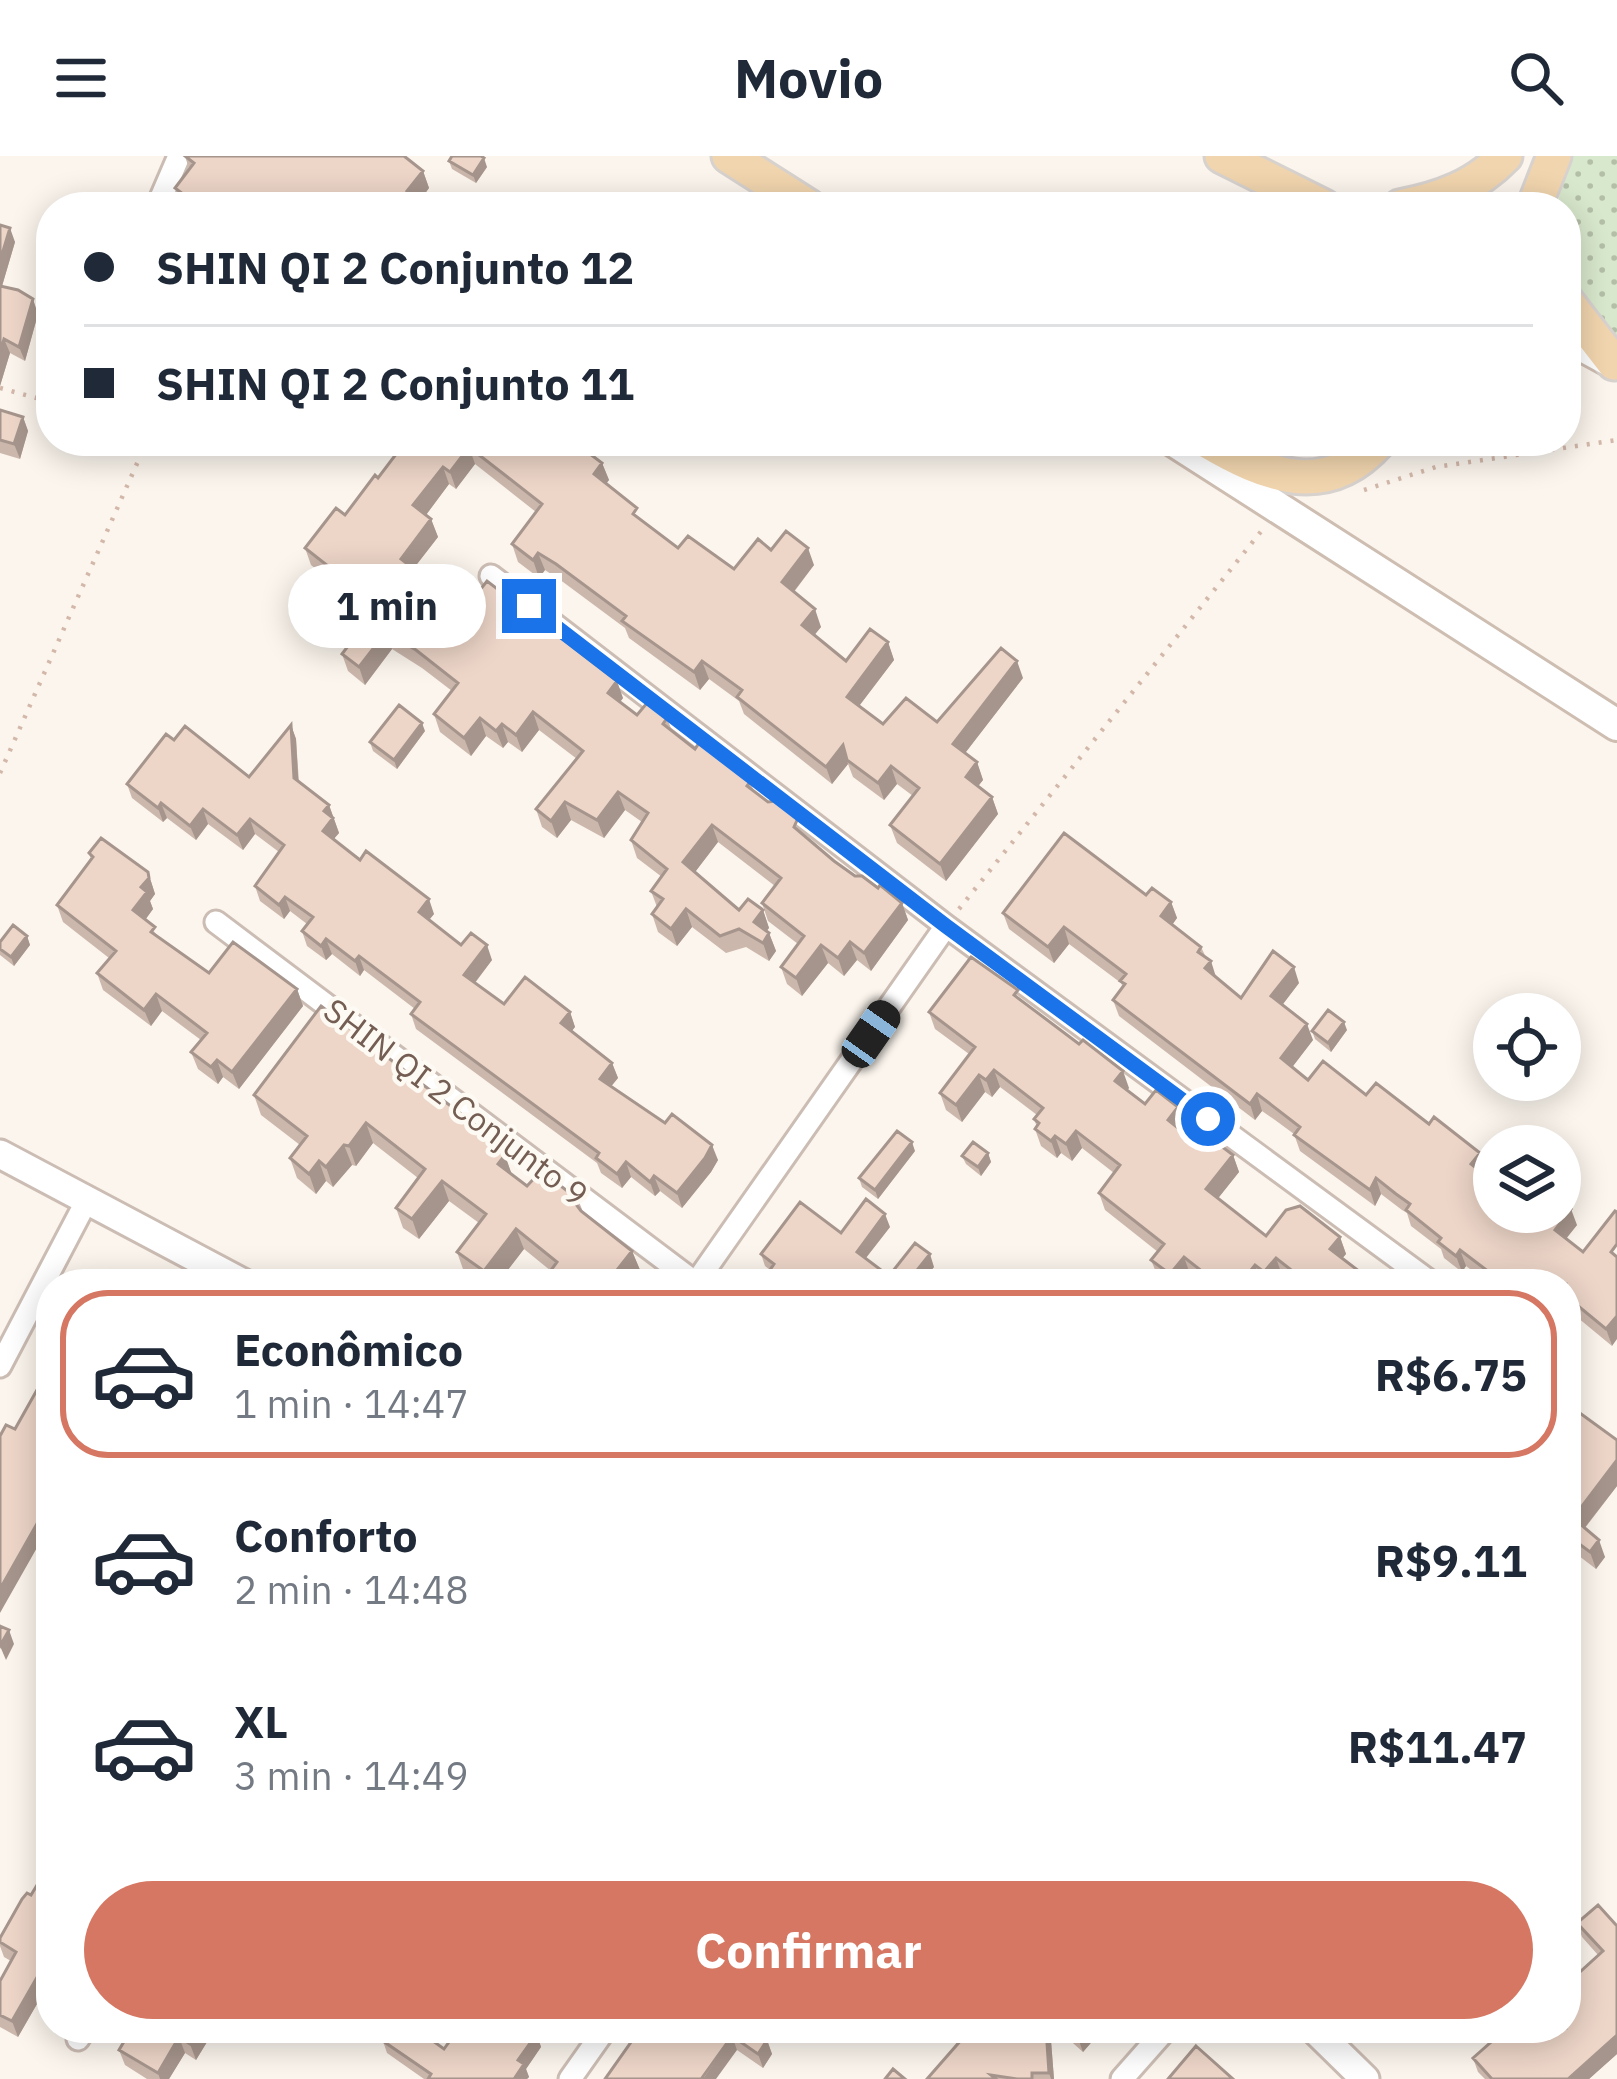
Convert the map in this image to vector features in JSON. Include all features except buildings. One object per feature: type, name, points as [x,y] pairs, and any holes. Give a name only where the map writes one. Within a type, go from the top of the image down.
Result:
[{"type":"main road","points":[[729,156],[785,192]]},
{"type":"main road","points":[[1222,156],[1294,192]]},
{"type":"main road","points":[[1455,192],[1488,174],[1505,156]]},
{"type":"main road","points":[[1540,192],[1554,156]]},
{"type":"main road","points":[[1549,192],[1554,156]]},
{"type":"main road","points":[[1581,320],[1616,364]]},
{"type":"main road","points":[[1581,345],[1616,364]]},
{"type":"main road","points":[[1198,456],[1617,725]]},
{"type":"main road","points":[[1237,456],[1275,475],[1304,478],[1351,464],[1361,456]]},
{"type":"street","points":[[163,192],[179,156]]},
{"type":"street","points":[[491,576],[946,926],[1413,1269]]},
{"type":"street","name":"SHIN QI 2 Conjunto 9","points":[[216,922],[676,1269]]},
{"type":"street","points":[[706,1269],[946,926]]},
{"type":"street","points":[[0,1154],[216,1269]]},
{"type":"street","points":[[51,1269],[87,1200]]},
{"type":"street","points":[[0,1366],[36,1297]]},
{"type":"street","points":[[570,2079],[595,2043]]},
{"type":"street","points":[[1122,2079],[1154,2043]]},
{"type":"street","points":[[1328,2043],[1365,2079]]},
{"type":"path","points":[[0,388],[36,397]]},
{"type":"path","points":[[1581,445],[1617,440]]},
{"type":"path","points":[[0,773],[140,456]]},
{"type":"path","points":[[1348,495],[1436,467],[1510,456]]},
{"type":"path","points":[[946,926],[1279,508]]},
{"type":"green space","points":[[1567,156],[1617,156],[1617,343],[1581,298],[1581,192],[1560,192]]},
{"type":"route","points":[[529,606],[946,926],[1208,1119]]}]
